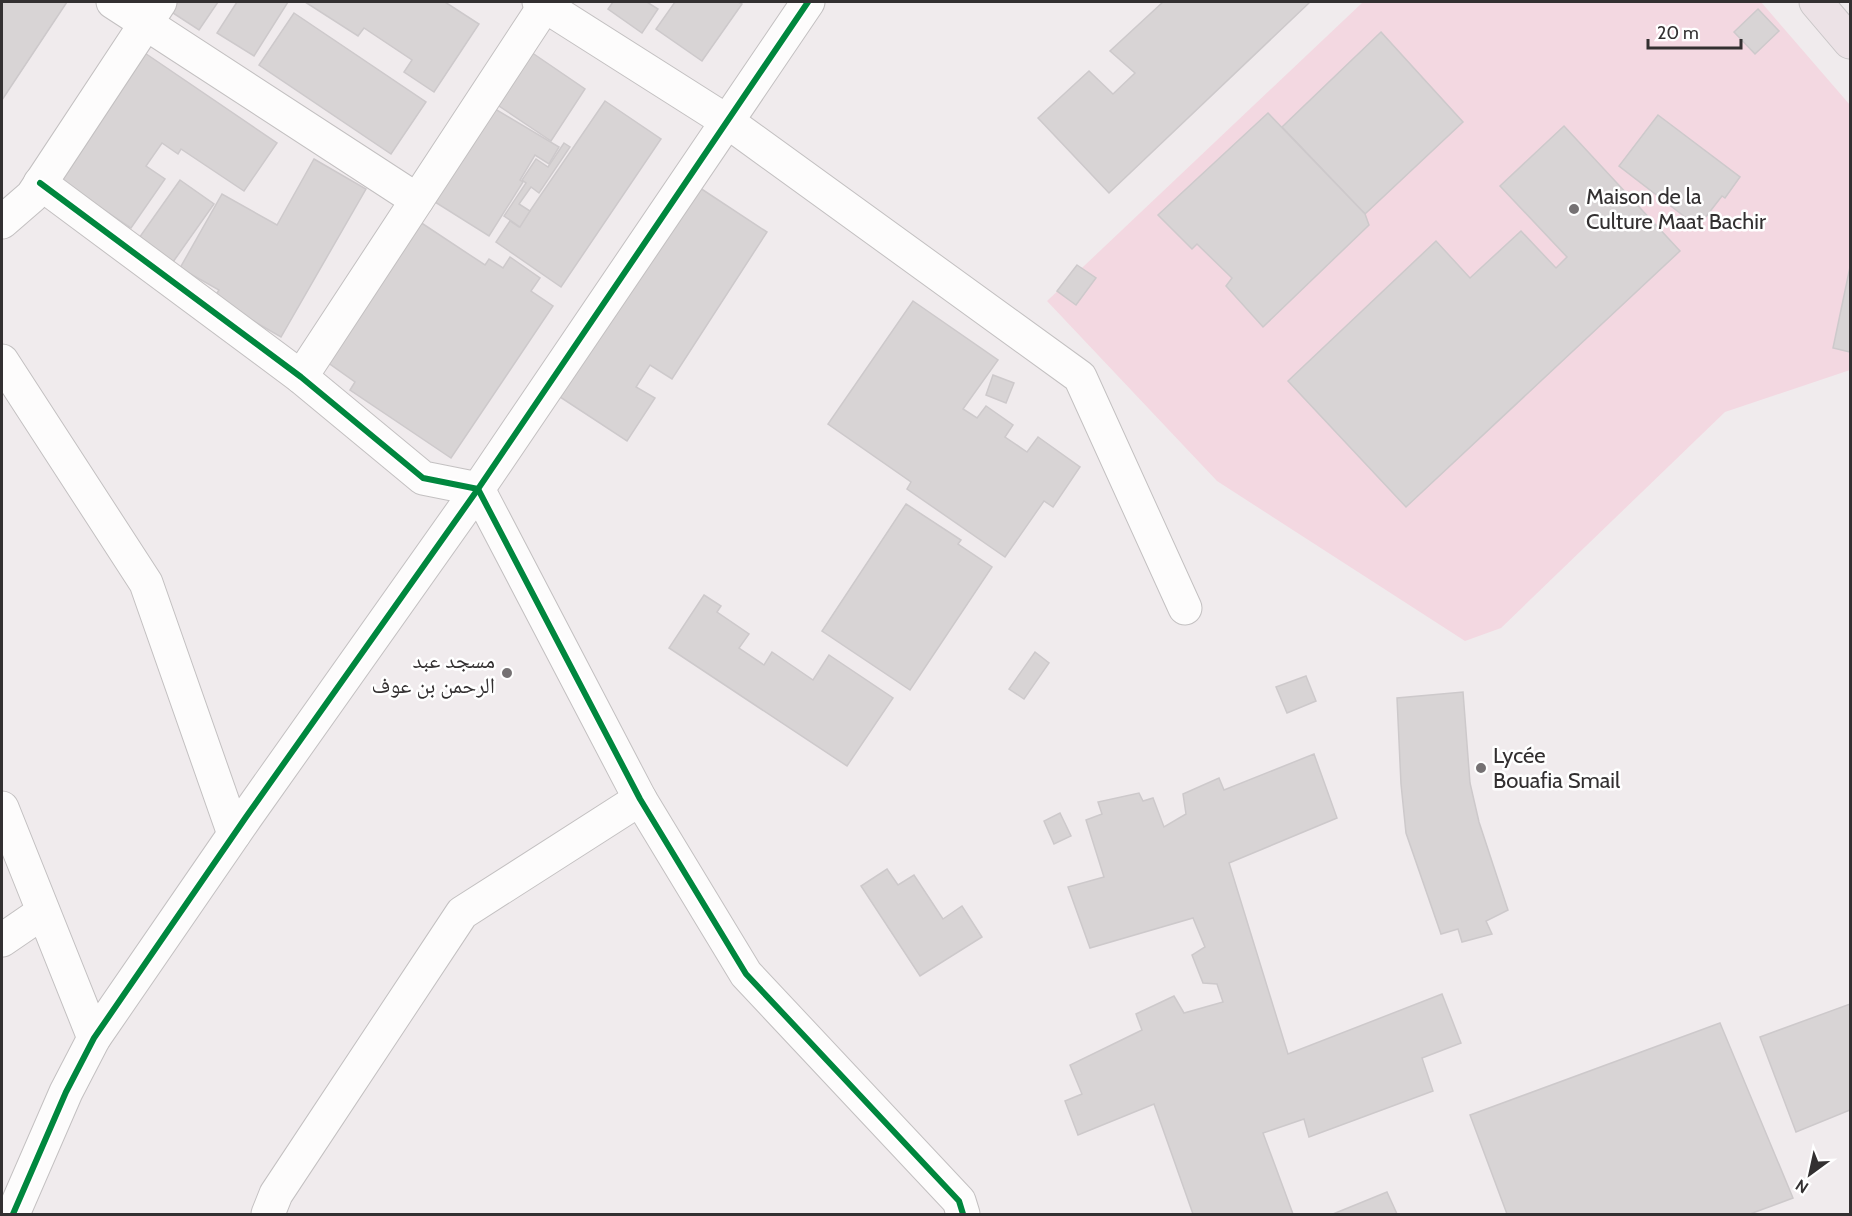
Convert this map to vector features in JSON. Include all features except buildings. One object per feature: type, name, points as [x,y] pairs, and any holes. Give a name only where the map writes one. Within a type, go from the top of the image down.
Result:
[{"type":"main road","points":[[1816,2],[1851,42]]},
{"type":"street","points":[[113,2],[153,13],[417,200]]},
{"type":"street","points":[[13,1215],[66,1092],[94,1038],[234,834],[478,489],[808,2]]},
{"type":"street","points":[[301,377],[543,3],[728,122],[1080,377],[1185,608]]},
{"type":"street","points":[[2,222],[32,196],[153,13]]},
{"type":"street","points":[[40,183],[301,377],[423,478],[478,489]]},
{"type":"street","points":[[2,361],[146,583],[234,834]]},
{"type":"street","points":[[478,489],[640,799],[746,974],[959,1201],[963,1215]]},
{"type":"street","points":[[268,1215],[276,1194],[462,913],[640,799]]},
{"type":"street","points":[[2,808],[94,1038]]},
{"type":"street","points":[[2,940],[43,912]]},
{"type":"shaded area","points":[[1363,2],[1761,2],[1850,105],[1850,370],[1725,412],[1501,628],[1465,641],[1217,481],[1047,301]]},
{"type":"cycle path","points":[[13,1214],[66,1092],[94,1038],[246,817],[478,489],[808,2]]},
{"type":"cycle path","points":[[40,183],[301,377],[423,478],[478,489],[640,799],[746,974],[959,1201],[963,1214]]},
{"type":"place","name":"Maison de la Culture Maat Bachir","points":[[1574,209]]},
{"type":"place","name":"مسجد عبد الرحمن بن عوف","points":[[507,673]]},
{"type":"place","name":"Lycée Bouafia Smail","points":[[1481,768]]}]
